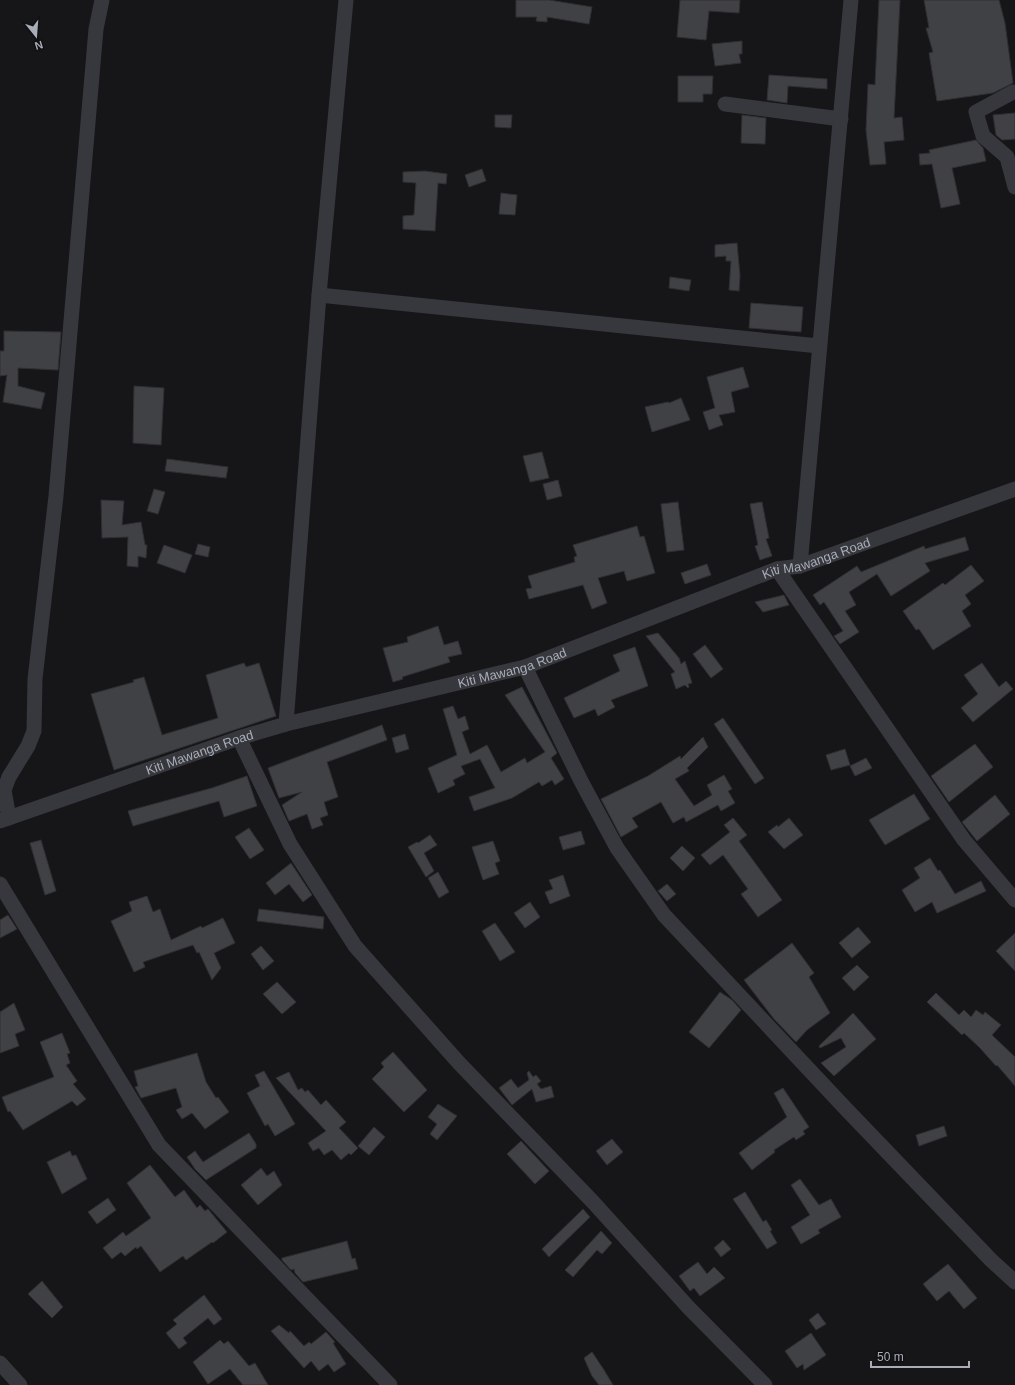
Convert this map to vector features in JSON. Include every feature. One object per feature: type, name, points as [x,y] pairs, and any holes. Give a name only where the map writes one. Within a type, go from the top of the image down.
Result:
[{"type":"street","points":[[4,819],[4,790],[9,777],[28,746],[34,731],[35,679],[56,496],[96,29],[102,0]]},
{"type":"street","points":[[286,724],[319,295],[346,0]]},
{"type":"street","points":[[800,566],[851,0]]},
{"type":"street","points":[[1013,92],[976,112],[983,136],[1007,157],[1015,187]]},
{"type":"street","points":[[725,104],[841,119]]},
{"type":"street","points":[[319,295],[819,346]]},
{"type":"street","name":"Kiti Mawanga Road","points":[[4,819],[239,738],[286,724],[525,667],[777,569],[800,566],[1015,489]]},
{"type":"street","points":[[777,569],[964,840],[1015,900]]},
{"type":"street","points":[[525,667],[580,781],[613,841],[664,915],[847,1110],[991,1260],[1015,1282]]},
{"type":"street","points":[[239,738],[290,844],[355,946],[459,1063],[593,1202],[689,1308],[765,1385]]},
{"type":"street","points":[[0,884],[159,1145],[390,1385]]},
{"type":"street","points":[[0,1363],[20,1385]]},
{"type":"building","points":[[516,0],[549,0],[592,7],[589,24],[547,17],[547,22],[536,21],[537,17],[516,17]]},
{"type":"building","points":[[680,0],[740,0],[739,13],[709,11],[706,40],[677,37]]},
{"type":"building","points":[[879,0],[900,0],[894,118],[902,117],[904,140],[884,142],[886,164],[870,165],[866,130],[868,84],[875,85]]},
{"type":"building","points":[[924,0],[999,0],[1005,23],[1013,83],[993,93],[937,101],[929,53],[933,52],[926,28],[929,28]]},
{"type":"building","points":[[742,41],[742,54],[739,54],[741,63],[715,66],[712,44]]},
{"type":"building","points":[[769,75],[827,79],[827,89],[788,86],[787,103],[767,100]]},
{"type":"building","points":[[678,76],[713,76],[712,94],[703,94],[703,102],[678,102]]},
{"type":"building","points":[[1015,113],[1015,139],[1002,140],[996,135],[993,115]]},
{"type":"building","points":[[495,115],[512,115],[511,128],[495,127]]},
{"type":"building","points":[[742,115],[766,118],[765,144],[741,143]]},
{"type":"building","points":[[976,140],[983,148],[986,161],[952,168],[960,204],[941,208],[932,164],[920,165],[919,154],[930,153],[929,150]]},
{"type":"building","points":[[482,169],[486,181],[469,187],[465,175]]},
{"type":"building","points":[[425,171],[447,174],[446,184],[438,183],[435,231],[403,229],[403,216],[414,215],[416,183],[403,182],[403,172]]},
{"type":"building","points":[[501,193],[517,195],[515,215],[499,214]]},
{"type":"building","points":[[737,243],[740,276],[739,291],[729,290],[731,261],[726,261],[726,256],[715,257],[715,245]]},
{"type":"building","points":[[670,277],[691,280],[689,291],[669,288]]},
{"type":"building","points":[[751,303],[803,307],[801,332],[749,328]]},
{"type":"building","points":[[4,331],[61,332],[58,370],[18,368],[18,386],[45,393],[41,409],[3,402],[7,375],[0,376],[0,351],[4,351]]},
{"type":"building","points":[[743,367],[749,387],[731,392],[735,412],[719,415],[723,425],[709,430],[703,412],[715,408],[707,377]]},
{"type":"building","points":[[134,386],[164,388],[161,445],[133,443]]},
{"type":"building","points":[[681,398],[690,420],[652,432],[645,407],[669,403]]},
{"type":"building","points":[[542,452],[549,478],[530,482],[523,456]]},
{"type":"building","points":[[167,459],[228,467],[226,478],[165,471]]},
{"type":"building","points":[[558,480],[562,496],[547,500],[543,484]]},
{"type":"building","points":[[154,489],[165,492],[158,514],[147,511]]},
{"type":"building","points":[[101,500],[124,501],[122,525],[141,522],[145,545],[147,545],[146,558],[138,556],[138,567],[127,566],[128,537],[102,538]]},
{"type":"building","points":[[678,502],[684,550],[667,552],[661,504]]},
{"type":"building","points":[[762,502],[769,538],[766,539],[772,556],[760,560],[755,546],[758,545],[750,504]]},
{"type":"building","points":[[637,526],[640,537],[644,536],[655,573],[627,581],[624,571],[598,578],[607,603],[592,609],[583,585],[529,599],[526,589],[532,588],[528,576],[575,562],[574,557],[577,556],[573,545]]},
{"type":"building","points":[[965,537],[969,550],[925,563],[930,571],[891,596],[877,574],[849,592],[856,605],[845,611],[859,632],[840,644],[834,636],[843,631],[824,602],[820,605],[813,595],[857,566],[861,572],[924,546],[925,549]]},
{"type":"building","points":[[198,544],[210,547],[208,557],[195,554]]},
{"type":"building","points":[[164,545],[192,555],[185,573],[157,563]]},
{"type":"building","points":[[707,564],[711,575],[685,584],[681,573]]},
{"type":"building","points":[[971,565],[984,581],[965,595],[971,604],[962,611],[971,626],[933,650],[919,629],[916,630],[903,611],[943,583],[945,585]]},
{"type":"building","points":[[784,595],[789,605],[763,612],[755,602]]},
{"type":"building","points":[[438,626],[444,645],[458,641],[462,654],[448,657],[450,662],[402,677],[403,679],[393,682],[383,648],[408,642],[407,637]]},
{"type":"building","points":[[658,633],[679,658],[681,664],[685,661],[692,683],[688,684],[688,688],[685,685],[676,689],[671,674],[675,672],[646,636]]},
{"type":"building","points":[[705,645],[723,669],[711,678],[693,654]]},
{"type":"building","points":[[635,647],[648,686],[611,700],[615,707],[598,716],[595,709],[574,718],[564,698],[620,671],[613,655]]},
{"type":"building","points":[[244,663],[246,667],[259,663],[276,716],[114,770],[91,694],[134,682],[133,680],[144,677],[162,735],[218,718],[206,675]]},
{"type":"building","points":[[982,663],[999,687],[1006,681],[1013,689],[973,722],[961,708],[978,694],[964,675]]},
{"type":"building","points":[[522,687],[557,753],[551,758],[564,779],[555,785],[552,780],[542,786],[539,782],[512,798],[474,811],[469,797],[495,788],[480,759],[461,766],[465,774],[453,780],[455,785],[438,793],[428,768],[457,755],[443,709],[453,706],[458,719],[465,716],[469,729],[462,732],[470,754],[487,745],[501,772],[525,758],[527,763],[545,752],[505,695]]},
{"type":"building","points":[[723,718],[764,778],[755,784],[714,724]]},
{"type":"building","points":[[382,725],[387,740],[327,762],[338,797],[324,802],[328,815],[320,818],[323,825],[312,829],[307,814],[289,821],[282,805],[302,792],[279,798],[268,768]]},
{"type":"building","points":[[405,734],[409,749],[396,753],[392,738]]},
{"type":"building","points":[[703,737],[708,747],[687,768],[689,771],[675,779],[694,806],[712,795],[707,785],[724,775],[732,789],[728,791],[735,803],[721,811],[718,805],[686,822],[684,817],[673,823],[661,802],[632,818],[638,827],[621,837],[601,799],[648,776],[680,756],[681,759]]},
{"type":"building","points":[[975,744],[993,767],[949,802],[931,776]]},
{"type":"building","points":[[845,749],[850,765],[831,770],[826,755]]},
{"type":"building","points":[[866,758],[872,768],[855,776],[850,766]]},
{"type":"building","points":[[247,776],[257,806],[224,817],[219,801],[133,826],[128,811],[212,788]]},
{"type":"building","points":[[914,794],[930,819],[885,845],[869,820]]},
{"type":"building","points":[[995,795],[1010,814],[977,841],[962,822]]},
{"type":"building","points":[[733,818],[747,835],[739,841],[782,900],[758,917],[741,894],[748,889],[723,855],[710,865],[701,855],[730,832],[724,825]]},
{"type":"building","points":[[789,818],[803,835],[784,849],[768,832],[777,825],[778,827]]},
{"type":"building","points":[[249,828],[264,850],[250,859],[235,837]]},
{"type":"building","points":[[581,831],[585,844],[563,850],[559,837]]},
{"type":"building","points":[[430,835],[437,845],[424,853],[434,871],[426,877],[408,847],[417,842],[418,843]]},
{"type":"building","points":[[41,840],[56,891],[45,895],[30,843]]},
{"type":"building","points":[[493,841],[500,861],[495,863],[499,874],[483,880],[472,847]]},
{"type":"building","points":[[682,846],[695,858],[683,871],[670,858]]},
{"type":"building","points":[[930,858],[938,871],[940,870],[955,894],[981,881],[986,891],[937,913],[932,902],[915,912],[902,890],[920,878],[914,868]]},
{"type":"building","points":[[291,863],[312,895],[303,902],[289,884],[275,895],[266,883]]},
{"type":"building","points":[[438,872],[449,892],[439,898],[428,878]]},
{"type":"building","points":[[563,875],[570,896],[550,904],[545,892],[553,889],[549,880]]},
{"type":"building","points":[[667,884],[676,894],[667,901],[658,891]]},
{"type":"building","points":[[147,896],[153,912],[160,909],[171,940],[201,926],[202,928],[223,918],[235,943],[214,953],[221,968],[212,980],[199,952],[197,953],[193,945],[143,962],[145,967],[134,972],[111,921],[132,911],[129,902]]},
{"type":"building","points":[[530,902],[540,917],[525,928],[514,913]]},
{"type":"building","points":[[259,909],[324,917],[323,929],[257,921]]},
{"type":"building","points":[[8,915],[17,929],[0,938],[0,920]]},
{"type":"building","points":[[495,923],[515,952],[500,961],[482,931]]},
{"type":"building","points":[[858,927],[871,942],[852,958],[839,943]]},
{"type":"building","points":[[1015,933],[1015,971],[996,951]]},
{"type":"building","points":[[792,943],[814,973],[809,977],[830,1013],[807,1030],[796,1042],[774,1019],[744,980]]},
{"type":"building","points":[[261,946],[274,961],[263,970],[251,954]]},
{"type":"building","points":[[857,965],[869,977],[854,991],[842,978]]},
{"type":"building","points":[[277,982],[296,1002],[282,1014],[263,994]]},
{"type":"building","points":[[720,992],[732,1000],[741,1010],[709,1048],[689,1032]]},
{"type":"building","points":[[936,993],[959,1015],[964,1010],[971,1017],[976,1010],[983,1015],[985,1012],[1001,1025],[992,1035],[1015,1057],[1015,1086],[980,1048],[964,1033],[962,1035],[927,1002]]},
{"type":"building","points":[[14,1003],[25,1030],[15,1034],[19,1046],[0,1053],[0,1012]]},
{"type":"building","points":[[853,1013],[876,1039],[834,1076],[821,1063],[846,1047],[841,1038],[820,1048],[819,1046]]},
{"type":"building","points":[[62,1033],[70,1053],[67,1054],[70,1063],[66,1065],[77,1081],[73,1084],[86,1099],[77,1106],[72,1101],[23,1130],[10,1111],[8,1112],[2,1097],[54,1077],[40,1042]]},
{"type":"building","points":[[393,1052],[427,1090],[404,1112],[372,1079],[384,1067],[381,1063]]},
{"type":"building","points":[[197,1053],[206,1082],[216,1098],[218,1097],[229,1112],[205,1129],[192,1113],[182,1119],[176,1110],[182,1107],[176,1088],[141,1098],[135,1087],[138,1086],[134,1071]]},
{"type":"building","points":[[264,1071],[295,1124],[275,1136],[268,1124],[265,1126],[247,1093],[260,1086],[255,1075]]},
{"type":"building","points":[[529,1071],[533,1077],[536,1075],[541,1081],[537,1084],[541,1089],[551,1086],[554,1097],[536,1102],[532,1089],[512,1105],[499,1088],[511,1079],[518,1088],[529,1080],[527,1073]]},
{"type":"building","points":[[289,1072],[298,1090],[302,1088],[305,1092],[308,1090],[321,1105],[326,1100],[346,1122],[339,1128],[358,1148],[351,1155],[349,1153],[341,1160],[332,1150],[324,1155],[319,1148],[313,1151],[308,1143],[326,1131],[276,1078]]},
{"type":"building","points":[[783,1088],[809,1127],[803,1131],[805,1134],[796,1140],[794,1137],[774,1150],[775,1152],[752,1170],[739,1153],[787,1117],[774,1093]]},
{"type":"building","points":[[438,1104],[457,1116],[437,1140],[430,1134],[437,1124],[428,1117]]},
{"type":"building","points":[[944,1126],[947,1136],[919,1146],[916,1135]]},
{"type":"building","points":[[374,1127],[385,1137],[369,1155],[358,1146]]},
{"type":"building","points":[[249,1133],[256,1144],[256,1148],[206,1180],[195,1169],[187,1157],[195,1151],[203,1162]]},
{"type":"building","points":[[612,1139],[623,1152],[607,1165],[596,1151]]},
{"type":"building","points":[[521,1141],[549,1171],[535,1184],[507,1154]]},
{"type":"building","points":[[70,1151],[72,1156],[76,1155],[87,1179],[62,1194],[47,1162]]},
{"type":"building","points":[[150,1165],[175,1197],[184,1190],[197,1208],[200,1205],[205,1211],[208,1209],[227,1232],[186,1260],[183,1256],[160,1272],[141,1246],[137,1249],[136,1247],[125,1256],[121,1252],[112,1259],[103,1248],[123,1232],[126,1236],[151,1218],[127,1183]]},
{"type":"building","points":[[261,1168],[267,1176],[274,1171],[282,1185],[258,1205],[241,1185]]},
{"type":"building","points":[[800,1179],[819,1205],[831,1199],[841,1217],[818,1230],[820,1233],[801,1244],[791,1227],[810,1215],[791,1185]]},
{"type":"building","points":[[745,1192],[763,1222],[766,1220],[772,1230],[770,1231],[777,1243],[767,1249],[733,1199]]},
{"type":"building","points":[[108,1198],[116,1210],[97,1224],[88,1212]]},
{"type":"building","points":[[583,1209],[590,1217],[549,1257],[542,1249]]},
{"type":"building","points":[[601,1231],[612,1243],[602,1254],[597,1250],[573,1277],[565,1270]]},
{"type":"building","points":[[723,1240],[731,1249],[721,1257],[714,1248]]},
{"type":"building","points":[[347,1241],[352,1259],[355,1258],[358,1269],[303,1282],[295,1273],[294,1269],[291,1270],[282,1260],[282,1258]]},
{"type":"building","points":[[698,1262],[707,1274],[714,1267],[725,1278],[700,1296],[694,1288],[690,1291],[679,1276]]},
{"type":"building","points":[[948,1264],[977,1298],[964,1309],[949,1291],[937,1301],[923,1284]]},
{"type":"building","points":[[42,1281],[63,1307],[52,1318],[28,1294]]},
{"type":"building","points":[[204,1295],[222,1319],[214,1325],[208,1318],[183,1338],[187,1343],[179,1349],[166,1333],[177,1324],[173,1320]]},
{"type":"building","points":[[818,1313],[826,1324],[816,1330],[809,1320]]},
{"type":"building","points":[[279,1325],[289,1333],[290,1331],[304,1346],[309,1342],[311,1344],[326,1332],[335,1342],[333,1343],[346,1364],[334,1372],[328,1364],[319,1371],[311,1361],[304,1368],[271,1331]]},
{"type":"building","points":[[811,1333],[826,1355],[804,1370],[803,1364],[797,1368],[785,1351]]},
{"type":"building","points":[[220,1340],[224,1344],[228,1341],[249,1366],[255,1363],[268,1385],[243,1385],[230,1369],[208,1384],[193,1362]]},
{"type":"building","points":[[592,1352],[613,1385],[599,1385],[592,1376],[584,1358]]}]
